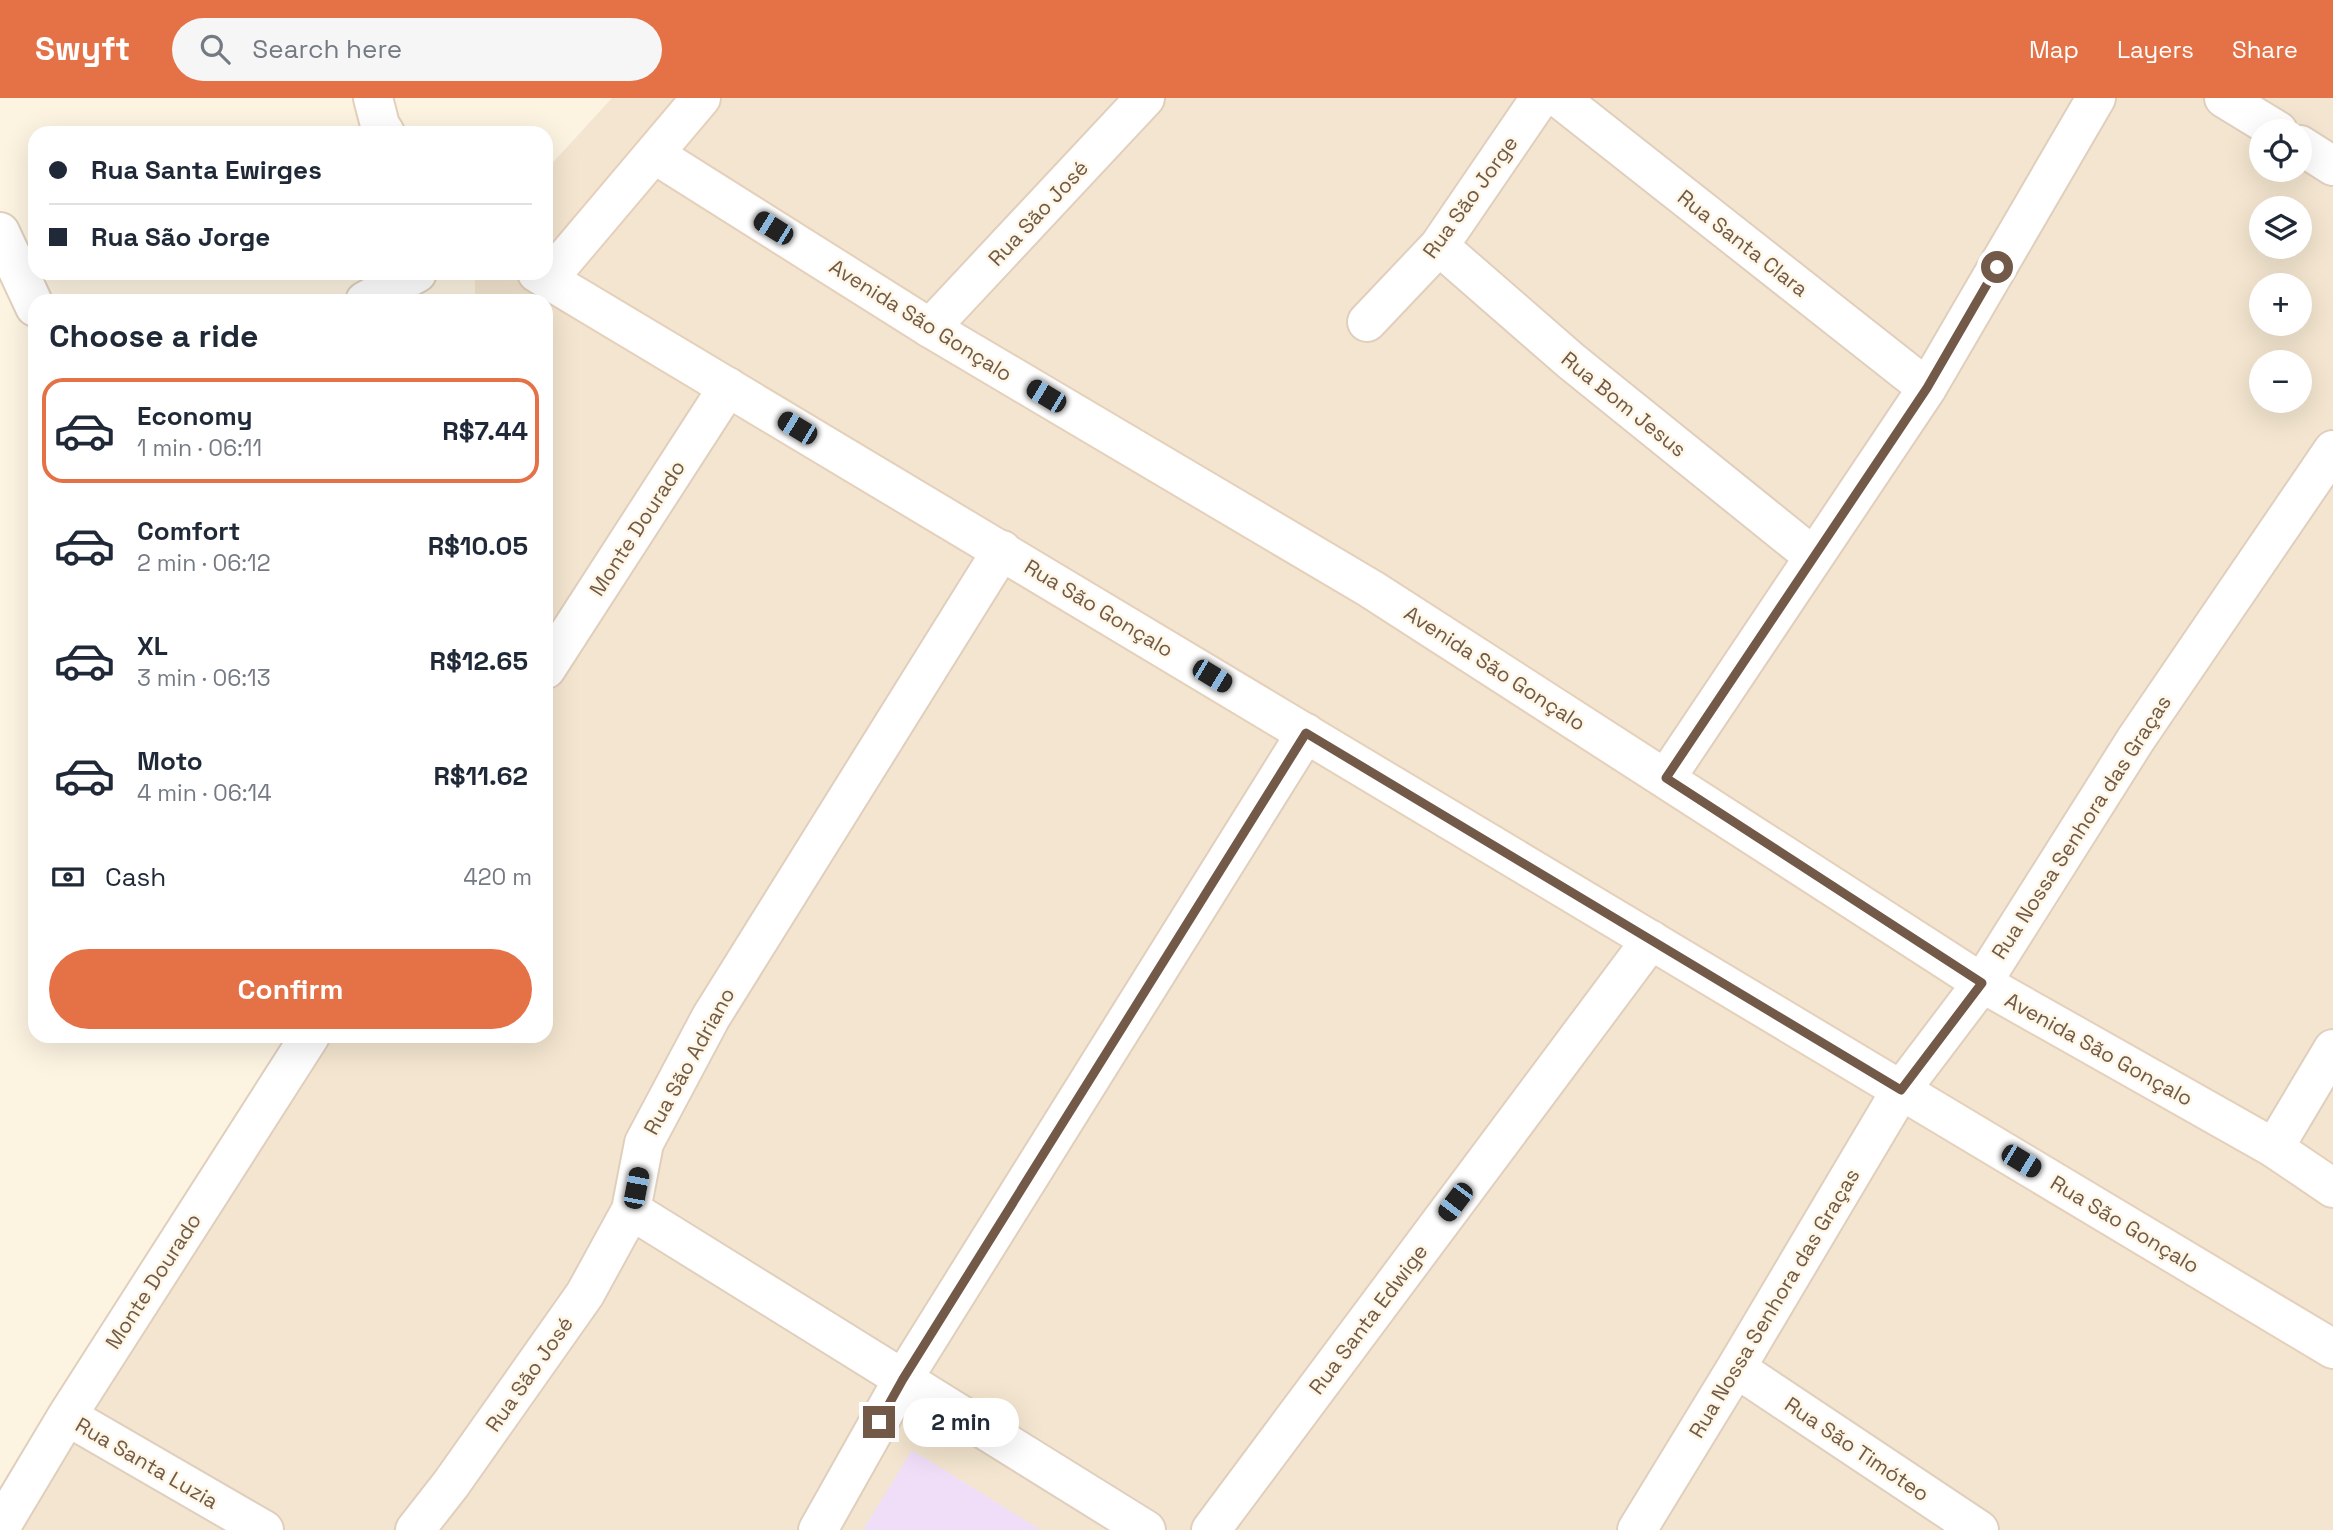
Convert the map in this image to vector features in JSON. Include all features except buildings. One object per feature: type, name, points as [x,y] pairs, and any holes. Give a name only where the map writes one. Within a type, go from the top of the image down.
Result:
[{"type":"street","points":[[373,98],[381,126]]},
{"type":"street","points":[[553,265],[701,98]]},
{"type":"street","name":"Rua São José","points":[[930,328],[1145,98]]},
{"type":"street","name":"Rua São Jorge","points":[[1367,322],[1439,246],[1540,98]]},
{"type":"street","name":"Rua Santa Clara","points":[[1559,98],[1927,388]]},
{"type":"street","points":[[1666,778],[1927,388],[2096,98]]},
{"type":"street","points":[[2224,98],[2258,119]]},
{"type":"street","points":[[2312,153],[2333,166]]},
{"type":"street","name":"Avenida São Gonçalo","points":[[654,154],[930,328],[1371,589],[1982,983],[2274,1148],[2333,1188]]},
{"type":"street","points":[[0,232],[29,294]]},
{"type":"street","name":"Rua Bom Jesus","points":[[1439,246],[1571,361],[1814,556]]},
{"type":"street","points":[[378,294],[404,280]]},
{"type":"street","name":"Rua São Gonçalo","points":[[550,280],[2333,1349]]},
{"type":"street","name":"Monte Dourado","points":[[553,658],[729,387]]},
{"type":"street","name":"Rua Nossa Senhora das Graças","points":[[1637,1530],[1901,1090],[1982,983],[2136,739],[2333,450]]},
{"type":"street","name":"Rua São Adriano","points":[[631,1210],[644,1143],[711,1017],[1002,550]]},
{"type":"street","points":[[818,1530],[903,1379],[1306,733]]},
{"type":"street","name":"Rua Santa Edwige","points":[[1211,1530],[1651,940]]},
{"type":"street","name":"Monte Dourado","points":[[0,1528],[67,1416],[306,1043]]},
{"type":"street","points":[[2274,1148],[2333,1049]]},
{"type":"street","points":[[631,1210],[1146,1530]]},
{"type":"street","name":"Rua São José","points":[[415,1530],[451,1484],[585,1294],[631,1210]]},
{"type":"street","name":"Rua São Timóteo","points":[[1736,1368],[1979,1530]]},
{"type":"street","name":"Rua Santa Luzia","points":[[67,1416],[264,1530]]},
{"type":"shaded area","points":[[612,98],[2333,98],[2333,1530],[12,1530],[306,1043],[553,1043],[553,294],[475,294],[475,280],[553,280],[553,162]]},
{"type":"shaded area","points":[[912,1450],[1041,1530],[863,1530]]},
{"type":"route","points":[[879,1422],[903,1379],[1306,733],[1901,1090],[1982,983],[1666,778],[1927,388],[1997,267]]}]
